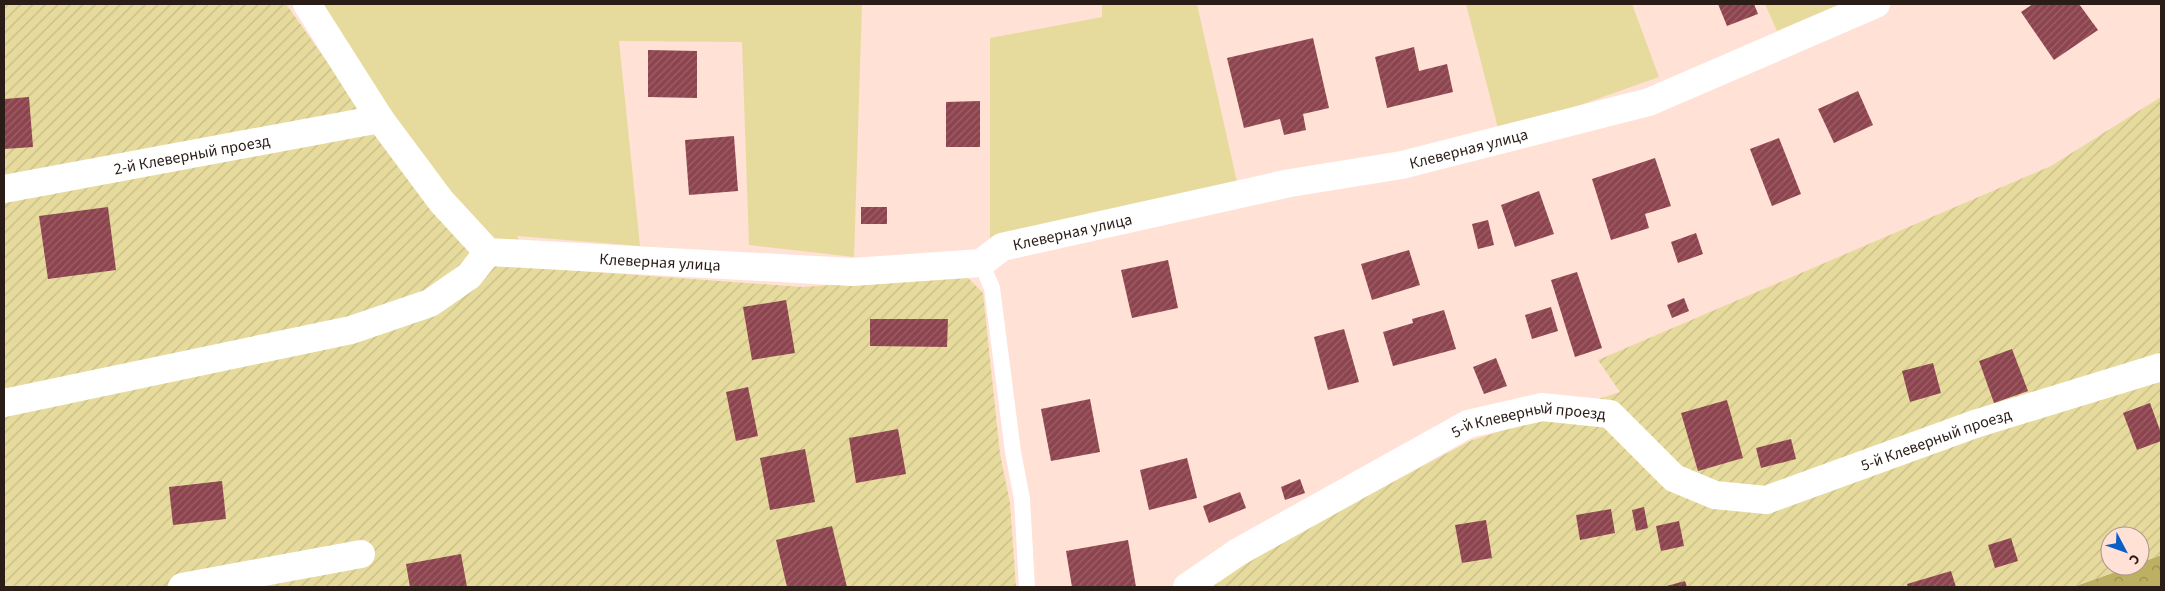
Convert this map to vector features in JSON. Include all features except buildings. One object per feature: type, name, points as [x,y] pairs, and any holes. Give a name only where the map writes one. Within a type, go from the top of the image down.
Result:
[{"type":"street","points":[[4,403],[352,330],[430,303],[469,276],[488,252],[441,201],[380,119],[307,4]]},
{"type":"street","name":"Клеверная улица","points":[[488,252],[852,272],[981,263],[1002,247],[1290,183],[1402,165],[1649,102],[1876,4]]},
{"type":"street","name":"2-й Клеверный проезд","points":[[4,188],[380,119]]},
{"type":"street","name":"5-й Клеверный проезд","points":[[1188,587],[1238,552],[1468,424],[1542,407],[1610,414],[1674,478],[1715,495],[1766,500],[1975,424],[2161,367]]},
{"type":"street","points":[[182,587],[361,554]]},
{"type":"lane","points":[[981,263],[992,288],[1013,452],[1022,499],[1027,587]]},
{"type":"shaded area","points":[[4,4],[286,4],[364,114],[483,264],[803,287],[966,276],[983,293],[1000,454],[1010,503],[1016,587],[4,587]]},
{"type":"shaded area","points":[[318,4],[862,4],[854,257],[749,245],[742,42],[619,41],[640,246],[517,236],[548,293],[625,502],[394,116]]},
{"type":"shaded area","points":[[1102,4],[1197,4],[1237,182],[1005,232],[990,242],[990,38],[1102,17]]},
{"type":"shaded area","points":[[1466,4],[1632,4],[1659,77],[1566,110],[1498,128]]},
{"type":"shaded area","points":[[1765,4],[1840,4],[1777,31]]},
{"type":"shaded area","points":[[2161,97],[2161,555],[2150,559],[2150,526],[2100,526],[2100,576],[2104,576],[2073,587],[1210,587],[1280,542],[1470,441],[1620,392],[1598,360],[2051,166]]},
{"type":"green space","points":[[2161,555],[2161,587],[2073,587],[2104,576],[2150,576],[2150,559]]}]
